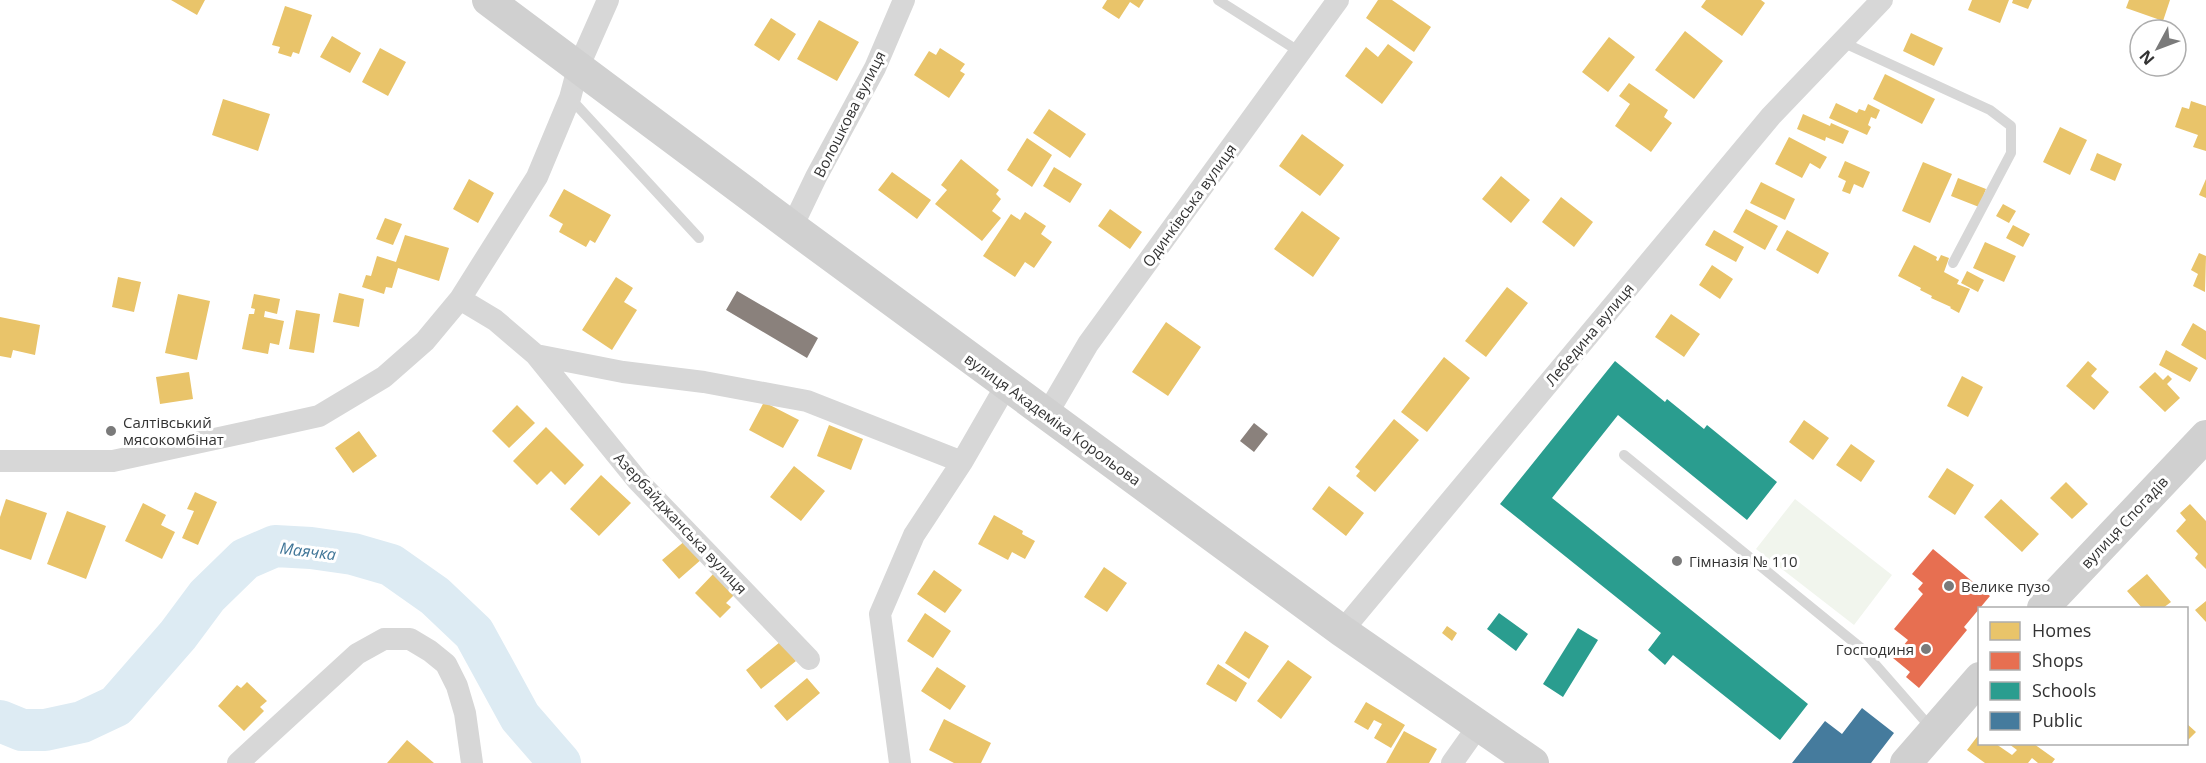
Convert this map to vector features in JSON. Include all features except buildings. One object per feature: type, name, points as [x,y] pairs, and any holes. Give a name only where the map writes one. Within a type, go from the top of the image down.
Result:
[{"type":"main road","name":"вулиця Академіка Корольова","points":[[488,0],[792,227],[1342,631],[1533,763]]},
{"type":"main road","name":"вулиця Спогадів","points":[[2045,607],[2206,436]]},
{"type":"main road","points":[[1906,763],[1978,680]]},
{"type":"street","points":[[0,461],[113,460],[319,416],[384,377],[425,341],[459,299],[537,177],[608,0]]},
{"type":"street","name":"Волошкова вулиця","points":[[792,227],[816,177],[875,68],[904,0]]},
{"type":"street","name":"Одинківська вулиця","points":[[1047,414],[1088,344],[1338,0]]},
{"type":"street","name":"Лебедина вулиця","points":[[1342,631],[1771,116],[1882,0]]},
{"type":"street","name":"Азербайджанська вулиця","points":[[459,299],[495,320],[536,355],[638,481],[808,659]]},
{"type":"street","points":[[536,355],[622,372],[704,382],[807,401],[962,462]]},
{"type":"street","points":[[900,763],[880,614],[914,535],[962,462],[1007,384]]},
{"type":"street","points":[[238,763],[357,654],[384,639],[410,639],[446,664],[457,686],[465,713],[472,763]]},
{"type":"street","points":[[1452,763],[1479,725]]},
{"type":"lane","points":[[1218,0],[1300,52]]},
{"type":"lane","points":[[1842,42],[1990,110],[2011,126],[2012,153],[1953,263]]},
{"type":"lane","points":[[570,98],[699,238]]},
{"type":"lane","points":[[1624,455],[1861,648],[1934,730]]},
{"type":"shaded area","points":[[1795,499],[1892,575],[1854,625],[1756,549]]},
{"type":"waterway","name":"Маячка","points":[[0,721],[22,730],[45,730],[82,722],[116,706],[178,635],[207,596],[245,559],[275,546],[311,548],[353,554],[391,565],[435,596],[474,633],[520,717],[560,763]]},
{"type":"place","name":"Салтівський мясокомбінат","points":[[111,431]]},
{"type":"place","name":"Гімназія № 110","points":[[1677,561]]},
{"type":"place","name":"Велике пузо","points":[[1949,586]]},
{"type":"place","name":"Господиня","points":[[1926,649]]}]
